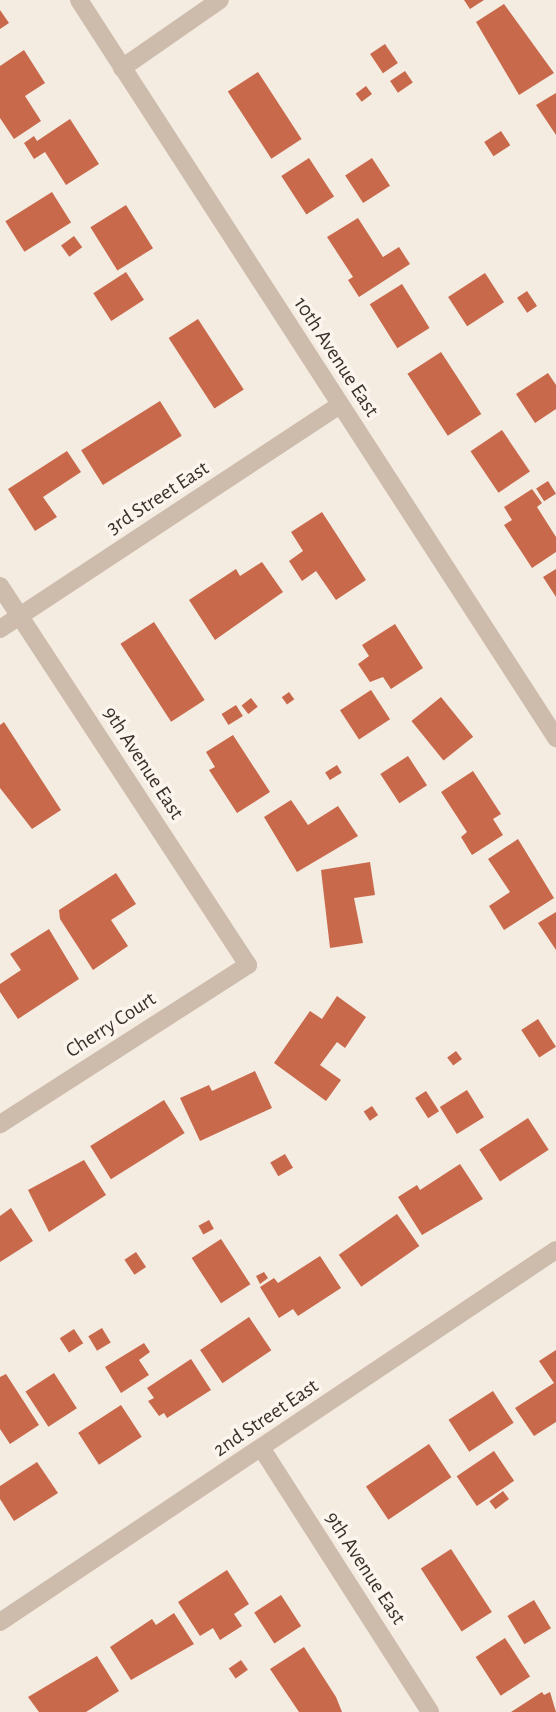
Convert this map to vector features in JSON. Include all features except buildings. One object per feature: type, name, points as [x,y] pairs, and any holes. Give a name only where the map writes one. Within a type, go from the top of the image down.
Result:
[{"type":"street","name":"10th Avenue East","points":[[79,0],[556,738]]},
{"type":"street","points":[[122,68],[220,0]]},
{"type":"street","name":"3rd Street East","points":[[0,629],[340,405]]},
{"type":"street","name":"9th Avenue East","points":[[0,586],[248,965]]},
{"type":"street","name":"Cherry Court","points":[[0,1124],[248,965]]},
{"type":"street","name":"2nd Street East","points":[[0,1622],[556,1250]]},
{"type":"street","name":"9th Avenue East","points":[[262,1449],[430,1712]]}]
